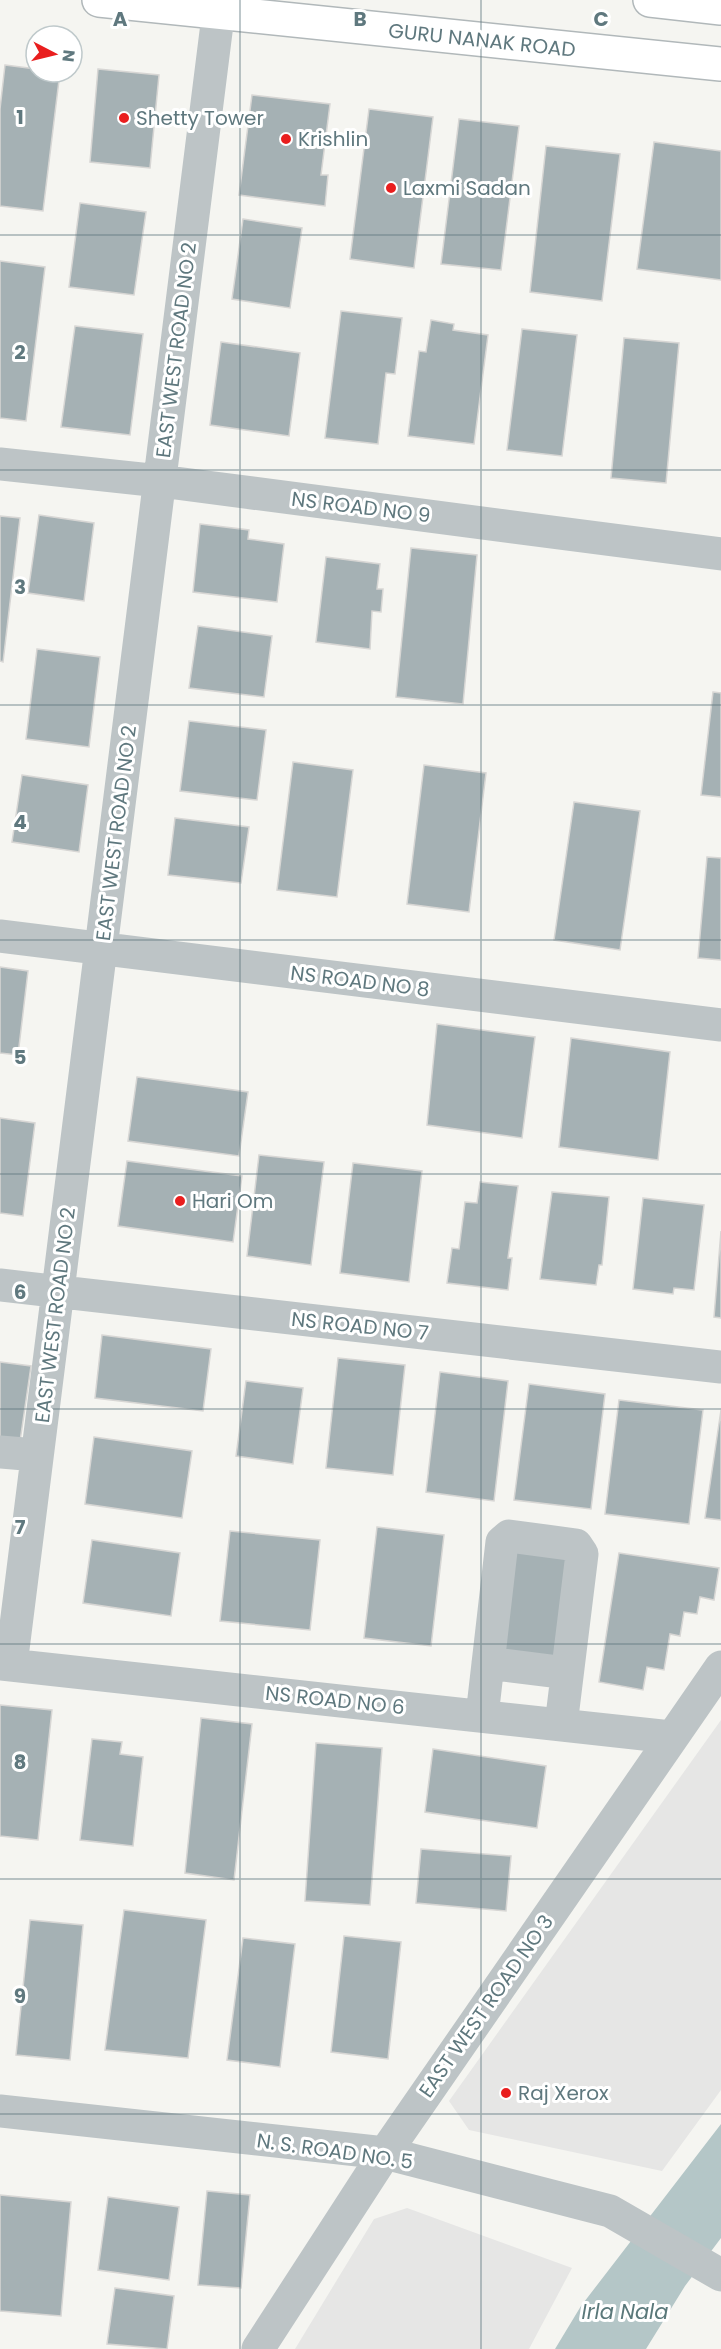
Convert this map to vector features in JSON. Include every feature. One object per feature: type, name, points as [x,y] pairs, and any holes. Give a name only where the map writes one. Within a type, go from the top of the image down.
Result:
[{"type":"main road","name":"GURU NANAK ROAD","points":[[99,0],[219,7],[721,64]]},
{"type":"main road","points":[[650,0],[721,8]]},
{"type":"street","name":"EAST WEST ROAD NO 2","points":[[5,1664],[37,1455],[219,7]]},
{"type":"street","name":"NS ROAD NO 9","points":[[0,464],[160,482],[721,554]]},
{"type":"street","name":"NS ROAD NO 8","points":[[0,936],[721,1025]]},
{"type":"street","name":"NS ROAD NO 7","points":[[0,1285],[721,1367]]},
{"type":"street","points":[[0,1452],[37,1455]]},
{"type":"street","points":[[482,1716],[502,1542],[509,1536],[580,1548],[561,1725]]},
{"type":"street","points":[[489,1663],[567,1673]]},
{"type":"street","name":"NS ROAD NO 6","points":[[5,1664],[671,1737]]},
{"type":"street","name":"EAST WEST ROAD NO 3","points":[[258,2349],[385,2153],[721,1667]]},
{"type":"street","name":"N. S. ROAD NO. 5","points":[[0,2110],[385,2153],[610,2211],[721,2275]]},
{"type":"shaded area","points":[[721,1720],[721,2090],[662,2171],[469,2130],[449,2101]]},
{"type":"shaded area","points":[[407,2208],[572,2268],[529,2349],[295,2349],[374,2219]]},
{"type":"water","name":"Irla Nala","points":[[721,2124],[721,2238],[685,2286],[646,2349],[555,2349],[581,2306]]},
{"type":"building","points":[[5,65],[24,67],[24,84],[59,84],[43,211],[0,206],[0,109]]},
{"type":"building","name":"Shetty Tower","points":[[98,69],[159,75],[150,168],[90,162]]},
{"type":"building","name":"Krishlin","points":[[252,95],[330,104],[321,175],[328,175],[325,206],[239,195]]},
{"type":"building","name":"Laxmi Sadan","points":[[369,109],[433,117],[414,268],[350,259]]},
{"type":"building","points":[[459,119],[519,126],[501,270],[441,264]]},
{"type":"building","points":[[654,142],[721,151],[721,280],[637,269]]},
{"type":"building","points":[[546,146],[620,154],[602,301],[530,292]]},
{"type":"building","points":[[80,203],[146,212],[134,295],[69,287]]},
{"type":"building","points":[[243,219],[302,228],[290,308],[232,299]]},
{"type":"building","points":[[0,261],[45,267],[26,421],[0,418]]},
{"type":"building","points":[[341,311],[402,318],[395,374],[386,373],[378,444],[325,438]]},
{"type":"building","points":[[431,320],[454,324],[453,330],[488,335],[474,444],[408,436],[419,351],[426,352]]},
{"type":"building","points":[[75,326],[143,334],[130,435],[61,427]]},
{"type":"building","points":[[522,329],[577,335],[562,456],[507,450]]},
{"type":"building","points":[[624,338],[679,343],[666,483],[611,478]]},
{"type":"building","points":[[221,342],[300,353],[289,436],[210,425]]},
{"type":"building","points":[[39,515],[94,523],[84,601],[28,593]]},
{"type":"building","points":[[0,516],[20,518],[3,662],[0,661]]},
{"type":"building","points":[[200,524],[249,530],[248,539],[284,544],[277,602],[193,592]]},
{"type":"building","points":[[411,548],[477,555],[463,704],[396,697]]},
{"type":"building","points":[[326,557],[380,564],[377,589],[383,589],[381,612],[372,611],[370,649],[316,642]]},
{"type":"building","points":[[198,626],[272,636],[264,697],[189,688]]},
{"type":"building","points":[[37,649],[100,657],[89,747],[26,739]]},
{"type":"building","points":[[713,692],[721,693],[721,797],[701,795]]},
{"type":"building","points":[[189,721],[266,730],[257,800],[180,791]]},
{"type":"building","points":[[293,762],[353,770],[337,897],[277,890]]},
{"type":"building","points":[[424,765],[486,773],[469,912],[407,904]]},
{"type":"building","points":[[22,775],[88,785],[79,852],[12,842]]},
{"type":"building","points":[[574,802],[640,811],[620,950],[554,940]]},
{"type":"building","points":[[175,818],[249,827],[241,883],[168,875]]},
{"type":"building","points":[[707,857],[721,858],[721,960],[698,958]]},
{"type":"building","points":[[0,967],[28,971],[18,1055],[0,1053]]},
{"type":"building","points":[[437,1024],[535,1037],[522,1138],[427,1125]]},
{"type":"building","points":[[571,1038],[670,1052],[658,1160],[559,1147]]},
{"type":"building","points":[[137,1077],[248,1092],[239,1156],[128,1141]]},
{"type":"building","points":[[0,1118],[35,1123],[23,1216],[0,1213]]},
{"type":"building","points":[[259,1155],[324,1162],[311,1265],[247,1256]]},
{"type":"building","name":"Hari Om","points":[[127,1161],[242,1176],[233,1242],[118,1226]]},
{"type":"building","points":[[353,1163],[422,1171],[409,1282],[340,1273]]},
{"type":"building","points":[[480,1182],[518,1186],[508,1258],[512,1258],[508,1290],[447,1283],[452,1248],[459,1249],[465,1202],[477,1203]]},
{"type":"building","points":[[552,1192],[609,1197],[602,1265],[599,1265],[596,1285],[540,1279]]},
{"type":"building","points":[[643,1198],[704,1205],[694,1290],[674,1288],[673,1294],[633,1289]]},
{"type":"building","points":[[721,1231],[721,1318],[714,1317]]},
{"type":"building","points":[[102,1335],[211,1349],[203,1411],[95,1398]]},
{"type":"building","points":[[338,1358],[405,1365],[393,1475],[326,1468]]},
{"type":"building","points":[[0,1362],[31,1366],[19,1448],[0,1445]]},
{"type":"building","points":[[440,1372],[508,1381],[494,1501],[426,1492]]},
{"type":"building","points":[[246,1381],[303,1388],[293,1464],[236,1456]]},
{"type":"building","points":[[529,1384],[605,1394],[591,1509],[514,1500]]},
{"type":"building","points":[[619,1400],[703,1410],[689,1524],[605,1514]]},
{"type":"building","points":[[721,1410],[721,1520],[705,1518]]},
{"type":"building","points":[[94,1437],[192,1451],[182,1518],[85,1504]]},
{"type":"building","points":[[377,1527],[444,1535],[431,1646],[364,1638]]},
{"type":"building","points":[[230,1531],[320,1540],[310,1630],[220,1621]]},
{"type":"building","points":[[92,1540],[180,1553],[171,1616],[83,1603]]},
{"type":"building","points":[[505,1544],[573,1554],[559,1662],[493,1653]]},
{"type":"building","points":[[619,1553],[719,1568],[714,1600],[700,1597],[697,1614],[684,1612],[680,1636],[670,1634],[664,1670],[647,1667],[643,1690],[599,1682]]},
{"type":"building","points":[[0,1705],[52,1710],[38,1840],[0,1836]]},
{"type":"building","points":[[201,1718],[252,1724],[234,1880],[185,1873]]},
{"type":"building","points":[[92,1739],[122,1742],[120,1754],[143,1757],[133,1846],[80,1840]]},
{"type":"building","points":[[316,1743],[382,1748],[370,1905],[305,1901]]},
{"type":"building","points":[[433,1749],[546,1766],[537,1828],[425,1812]]},
{"type":"building","points":[[421,1849],[511,1856],[506,1911],[416,1903]]},
{"type":"building","points":[[124,1910],[206,1920],[188,2058],[105,2050]]},
{"type":"building","points":[[30,1920],[83,1925],[70,2060],[16,2055]]},
{"type":"building","points":[[344,1936],[401,1942],[388,2059],[331,2052]]},
{"type":"building","points":[[243,1938],[295,1944],[280,2067],[227,2060]]},
{"type":"building","points":[[207,2191],[250,2195],[241,2288],[198,2285]]},
{"type":"building","points":[[0,2195],[71,2202],[61,2316],[0,2311]]},
{"type":"building","points":[[108,2197],[179,2207],[169,2280],[98,2270]]},
{"type":"building","points":[[115,2288],[174,2296],[167,2349],[107,2344]]},
{"type":"place","name":"Shetty Tower","points":[[124,118]]},
{"type":"place","name":"Krishlin","points":[[286,139]]},
{"type":"place","name":"Laxmi Sadan","points":[[391,188]]},
{"type":"place","name":"Hari Om","points":[[180,1201]]},
{"type":"place","name":"Raj Xerox","points":[[506,2093]]}]
